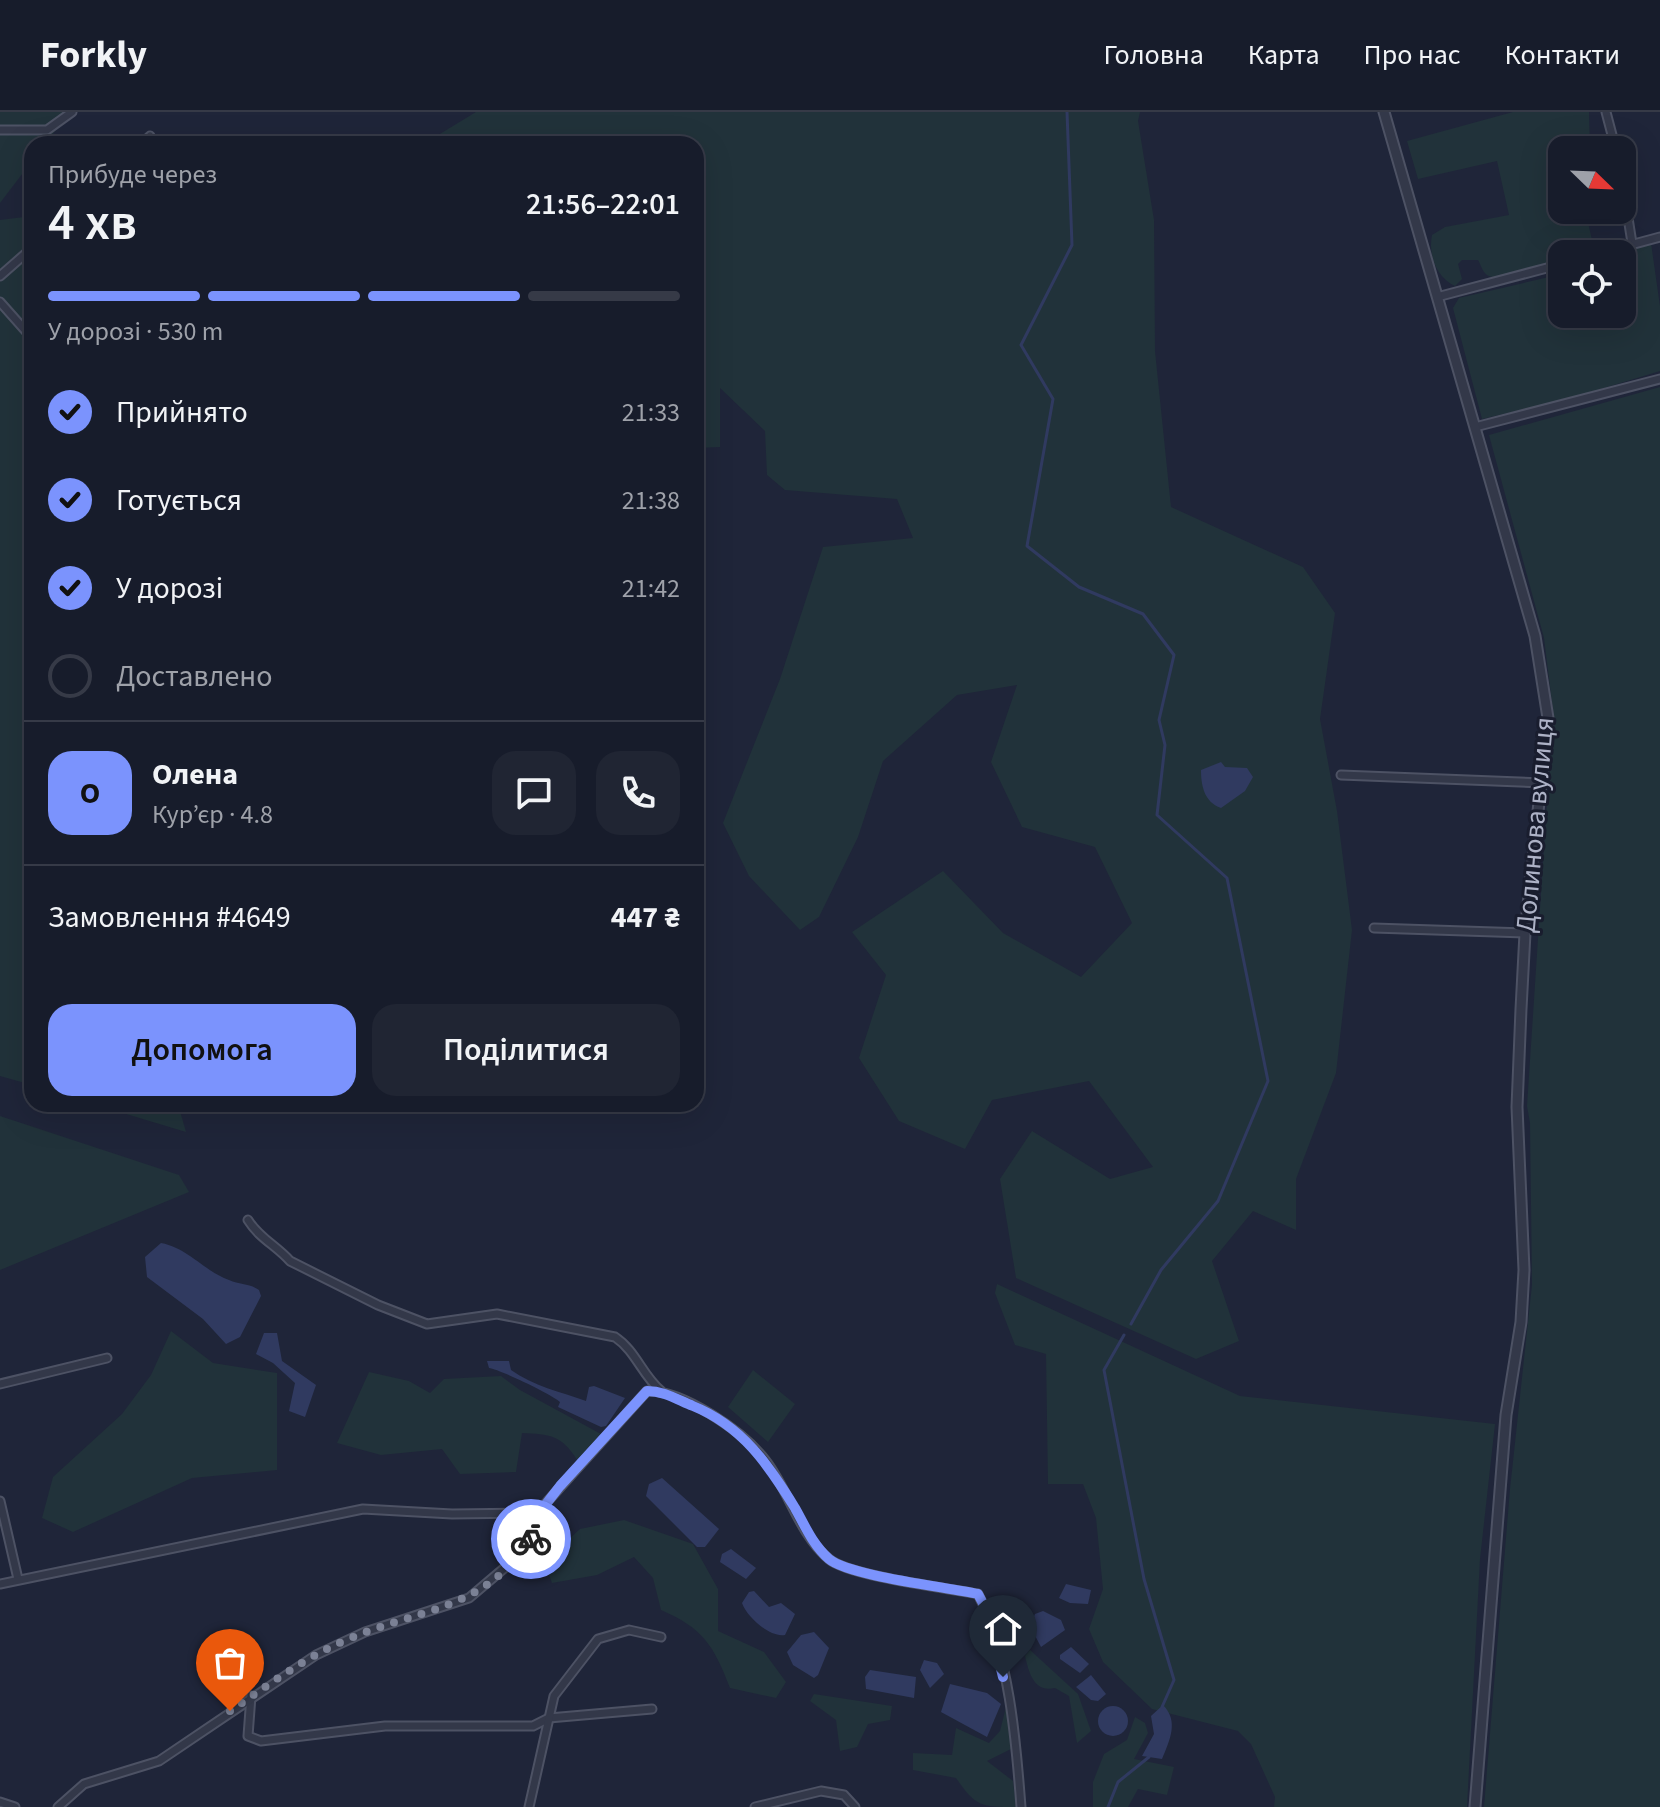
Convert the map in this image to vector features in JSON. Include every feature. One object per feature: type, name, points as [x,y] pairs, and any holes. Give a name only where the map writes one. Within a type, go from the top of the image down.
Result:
[{"type":"street","points":[[0,130],[47,130],[72,112]]},
{"type":"street","name":"Долинова вулиця","points":[[1384,112],[1535,636],[1548,718],[1525,933],[1517,1107],[1524,1270],[1521,1322],[1506,1415],[1475,1807]]},
{"type":"street","points":[[1606,112],[1612,136]]},
{"type":"street","points":[[1636,242],[1660,237]]},
{"type":"street","points":[[0,276],[24,255]]},
{"type":"street","points":[[1437,297],[1548,268]]},
{"type":"street","points":[[0,302],[24,329]]},
{"type":"street","points":[[1475,427],[1660,379]]},
{"type":"street","points":[[1341,775],[1543,783]]},
{"type":"street","points":[[1374,928],[1525,933]]},
{"type":"street","points":[[248,1220],[256,1233],[280,1249],[290,1261],[402,1316],[427,1324],[497,1314],[615,1337],[626,1344],[649,1381],[661,1391],[705,1411],[731,1428],[766,1460],[811,1539],[831,1561],[866,1574],[978,1594],[987,1611],[1016,1740],[1021,1807]]},
{"type":"street","points":[[0,1384],[107,1358]]},
{"type":"street","points":[[0,1584],[354,1511],[537,1513],[647,1391],[661,1391]]},
{"type":"street","points":[[0,1501],[18,1579]]},
{"type":"street","points":[[58,1807],[84,1784],[159,1761],[251,1696],[342,1641],[469,1598],[521,1554],[546,1504]]},
{"type":"street","points":[[529,1807],[554,1696],[598,1639],[629,1630],[661,1637]]},
{"type":"street","points":[[251,1696],[248,1736],[261,1741],[385,1726],[533,1726],[549,1718],[652,1709]]},
{"type":"street","points":[[755,1807],[821,1791],[844,1795],[855,1807]]},
{"type":"street","points":[[0,1802],[15,1807]]},
{"type":"shaded area","points":[[0,112],[70,112],[51,136],[24,136],[24,172],[0,203]]},
{"type":"shaded area","points":[[476,112],[1140,112],[1138,121],[1154,220],[1155,351],[1171,507],[1303,567],[1335,613],[1320,719],[1337,811],[1352,930],[1336,1073],[1296,1179],[1296,1230],[1253,1211],[1212,1261],[1239,1341],[1196,1359],[1016,1278],[1000,1179],[1032,1131],[1110,1179],[1153,1167],[1089,1081],[992,1100],[965,1149],[899,1121],[859,1058],[886,975],[852,932],[943,871],[1003,933],[1081,977],[1132,923],[1095,847],[1022,827],[991,762],[1017,685],[957,695],[883,761],[858,837],[819,917],[800,930],[749,876],[723,823],[780,679],[823,547],[913,538],[897,499],[785,490],[767,475],[765,431],[720,388],[720,447],[704,448],[704,136],[437,136]]},
{"type":"shaded area","points":[[1513,112],[1589,112],[1590,136],[1548,136],[1548,224],[1588,224],[1592,240],[1548,240],[1548,266],[1504,277],[1487,275],[1478,260],[1462,260],[1458,264],[1462,279],[1455,286],[1443,277],[1435,265],[1431,250],[1432,235],[1445,227],[1509,215],[1497,161],[1418,179],[1407,141]]},
{"type":"shaded area","points":[[24,217],[24,1083],[0,1076],[0,220]]},
{"type":"shaded area","points":[[1651,243],[1660,306],[1660,371],[1568,399],[1482,419],[1453,308],[1459,298],[1548,277],[1548,328],[1636,328],[1636,248]]},
{"type":"shaded area","points":[[1660,387],[1660,1807],[1484,1807],[1510,1489],[1532,1285],[1530,1123],[1527,1106],[1553,711],[1544,638],[1489,435]]},
{"type":"shaded area","points":[[120,1112],[180,1112],[186,1132]]},
{"type":"shaded area","points":[[0,1116],[179,1175],[189,1192],[0,1270]]},
{"type":"shaded area","points":[[997,1284],[1240,1396],[1495,1424],[1480,1559],[1467,1807],[1274,1807],[1275,1797],[1251,1744],[1238,1731],[1152,1709],[1103,1662],[1089,1629],[1103,1589],[1096,1518],[1083,1484],[1048,1484],[1046,1354],[1015,1345],[995,1293]]},
{"type":"shaded area","points":[[171,1331],[213,1363],[277,1373],[277,1470],[192,1478],[73,1532],[42,1518],[53,1477],[122,1414],[151,1375]]},
{"type":"shaded area","points":[[753,1370],[795,1404],[768,1442],[728,1407]]},
{"type":"shaded area","points":[[369,1372],[409,1381],[430,1393],[444,1379],[501,1376],[520,1390],[601,1434],[577,1460],[566,1445],[554,1438],[522,1433],[516,1472],[460,1474],[442,1449],[381,1455],[337,1443]]},
{"type":"shaded area","points":[[624,1520],[693,1544],[718,1589],[718,1631],[764,1652],[786,1682],[776,1698],[730,1688],[705,1640],[687,1624],[661,1610],[653,1578],[634,1557],[597,1575],[552,1583],[544,1562],[580,1529]]},
{"type":"shaded area","points":[[1030,1650],[1078,1694],[1091,1731],[1077,1743],[1069,1696],[1055,1688],[1037,1685],[1025,1656]]},
{"type":"shaded area","points":[[814,1694],[892,1706],[890,1720],[868,1724],[857,1747],[840,1751],[836,1720],[810,1701]]},
{"type":"shaded area","points":[[1006,1707],[1011,1749],[987,1761],[1013,1781],[1016,1807],[980,1803],[956,1778],[913,1770],[913,1753],[952,1755],[956,1728],[989,1743],[1000,1731]]},
{"type":"shaded area","points":[[1135,1717],[1145,1723],[1148,1733],[1134,1759],[1174,1767],[1167,1795],[1138,1789],[1128,1807],[1093,1807],[1093,1782],[1104,1754],[1127,1740]]},
{"type":"water","points":[[1221,762],[1225,767],[1247,768],[1253,777],[1245,791],[1221,808],[1207,797],[1201,770]]},
{"type":"water","points":[[161,1243],[180,1250],[220,1276],[259,1290],[261,1296],[240,1337],[226,1344],[203,1319],[147,1277],[145,1257]]},
{"type":"water","points":[[264,1333],[277,1333],[282,1361],[316,1385],[305,1417],[289,1411],[295,1383],[273,1363],[256,1354]]},
{"type":"water","points":[[487,1361],[509,1361],[511,1370],[528,1380],[586,1401],[589,1387],[594,1386],[625,1398],[606,1426],[601,1427],[558,1407],[560,1402],[537,1388],[489,1368]]},
{"type":"water","points":[[662,1478],[719,1529],[705,1547],[697,1547],[646,1496],[649,1484]]},
{"type":"water","points":[[731,1549],[756,1568],[746,1579],[720,1562],[722,1554]]},
{"type":"water","points":[[1066,1584],[1091,1590],[1088,1604],[1070,1603],[1059,1598]]},
{"type":"water","points":[[754,1591],[769,1607],[781,1603],[795,1614],[785,1635],[766,1630],[749,1614],[742,1603],[749,1592]]},
{"type":"water","points":[[1043,1611],[1061,1620],[1065,1630],[1041,1647],[1030,1626],[1035,1614]]},
{"type":"water","points":[[814,1632],[829,1648],[814,1678],[793,1665],[787,1652],[801,1635]]},
{"type":"water","points":[[1071,1647],[1089,1664],[1080,1673],[1060,1659],[1060,1655]]},
{"type":"water","points":[[924,1660],[937,1663],[944,1674],[930,1688],[920,1670]]},
{"type":"water","points":[[870,1670],[916,1677],[914,1698],[866,1689],[865,1677]]},
{"type":"water","points":[[1091,1675],[1106,1694],[1098,1701],[1091,1700],[1076,1687]]},
{"type":"water","points":[[950,1684],[987,1693],[1001,1704],[987,1737],[941,1712]]},
{"type":"water","points":[[1163,1705],[1172,1724],[1165,1752],[1162,1759],[1142,1756],[1154,1734],[1151,1716]]},
{"type":"water","points":[[1113,1706],[1119,1707],[1127,1715],[1127,1727],[1119,1735],[1113,1736],[1107,1735],[1099,1727],[1098,1721],[1099,1715],[1107,1707]]},
{"type":"waterway","points":[[1067,112],[1072,245],[1021,345],[1053,399],[1027,546],[1079,587],[1143,614],[1174,655],[1159,720],[1165,745],[1157,815],[1227,878],[1268,1081],[1218,1201],[1161,1270],[1131,1324]]},
{"type":"waterway","points":[[1124,1335],[1104,1370],[1144,1579],[1174,1680],[1162,1707]]},
{"type":"waterway","points":[[1108,1807],[1118,1782],[1149,1757]]},
{"type":"way so far","points":[[230,1711],[342,1641],[393,1622],[451,1607],[469,1598],[510,1565],[531,1539]]},
{"type":"route","points":[[531,1539],[546,1504],[560,1486],[647,1391],[661,1391],[705,1411],[731,1428],[766,1460],[811,1539],[831,1561],[866,1574],[919,1581],[978,1594],[987,1611],[1003,1677]]}]
